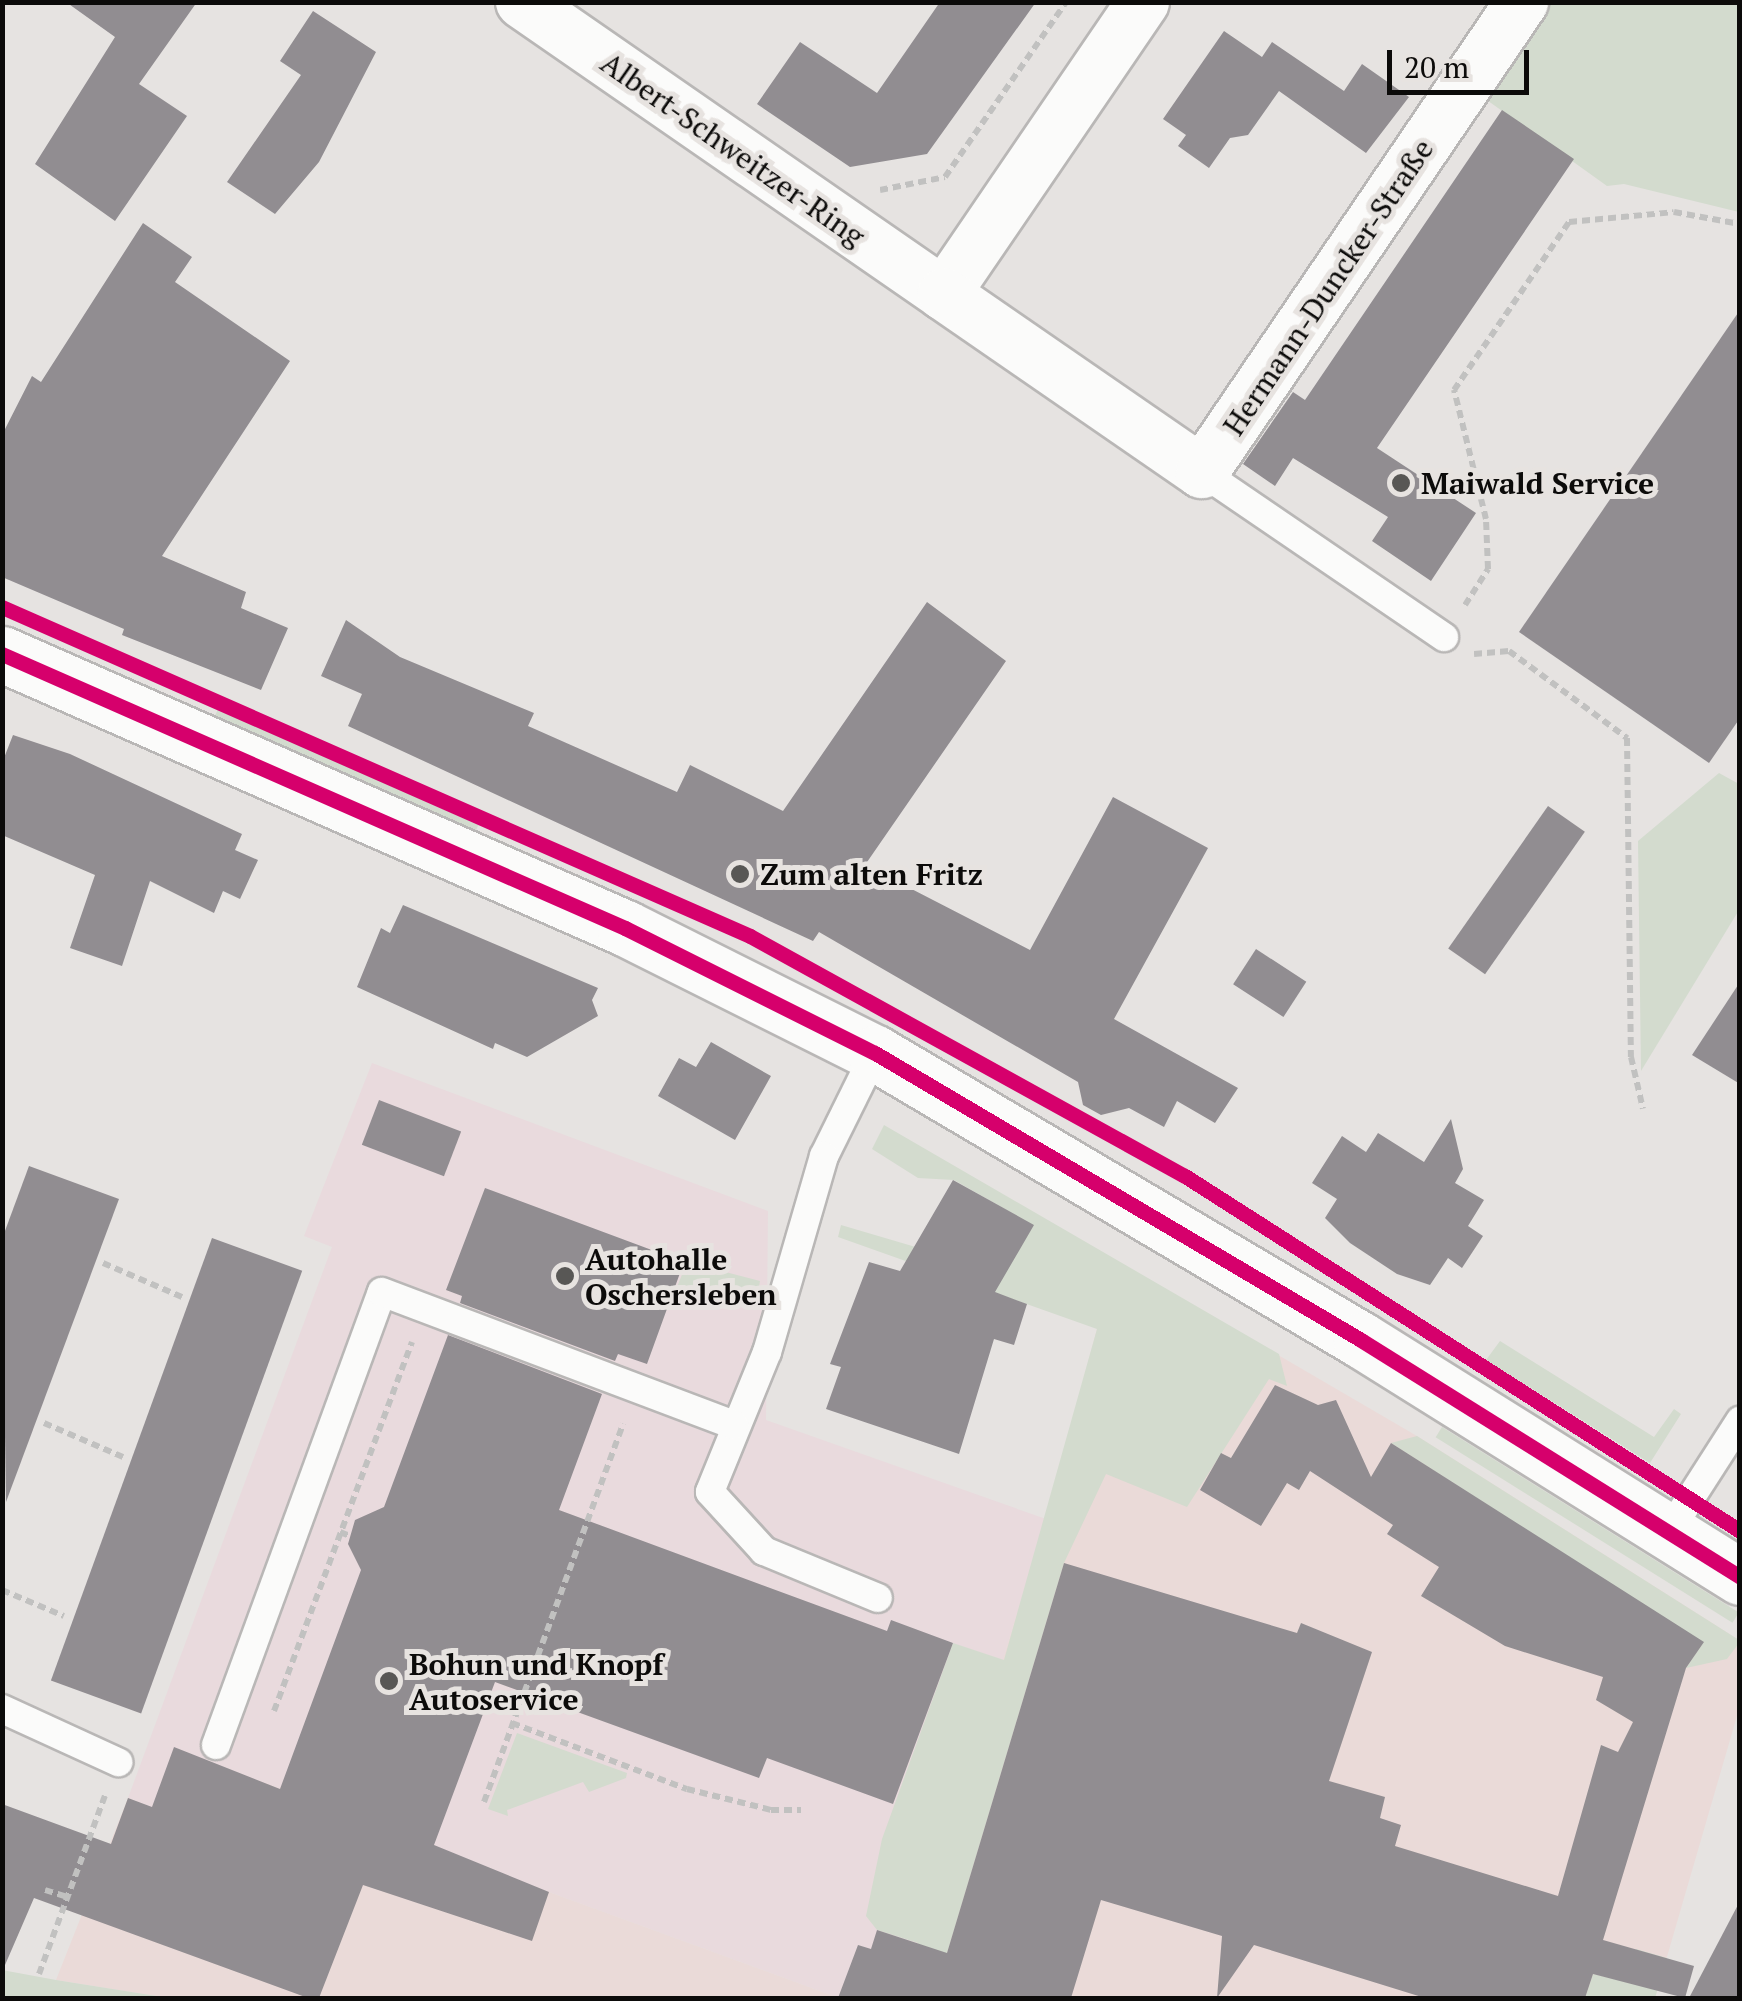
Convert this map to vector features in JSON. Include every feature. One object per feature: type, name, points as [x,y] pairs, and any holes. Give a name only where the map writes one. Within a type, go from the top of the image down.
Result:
[{"type":"street","name":"Albert-Schweitzer-Ring","points":[[522,2],[1202,472]]},
{"type":"street","points":[[944,294],[1143,2]]},
{"type":"street","name":"Hermann-Duncker-Straße","points":[[1202,472],[1522,2]]},
{"type":"street","points":[[2,654],[624,928],[875,1053],[1670,1530],[1740,1577]]},
{"type":"lane","points":[[1202,472],[1444,637]]},
{"type":"lane","points":[[875,1053],[824,1156],[767,1352],[710,1492],[764,1552],[878,1598]]},
{"type":"lane","points":[[216,1744],[382,1292],[734,1426]]},
{"type":"lane","points":[[1670,1530],[1740,1421]]},
{"type":"lane","points":[[2,1709],[118,1762]]},
{"type":"path","points":[[828,215],[845,196],[945,177],[1066,2]]},
{"type":"path","points":[[1642,1109],[1632,1057],[1627,738],[1509,651],[1470,654],[1444,637],[1488,569],[1486,518],[1454,390],[1569,222],[1674,212],[1740,224]]},
{"type":"path","points":[[102,1263],[182,1296]]},
{"type":"path","points":[[274,1711],[425,1308]]},
{"type":"path","points":[[484,1802],[640,1392]]},
{"type":"path","points":[[44,1424],[123,1456]]},
{"type":"path","points":[[340,1532],[350,1536]]},
{"type":"path","points":[[2,1590],[64,1616]]},
{"type":"path","points":[[512,1723],[687,1789],[771,1810],[801,1810]]},
{"type":"path","points":[[40,1974],[118,1762]]},
{"type":"path","points":[[45,1890],[68,1898]]},
{"type":"shaded area","points":[[1537,3],[1739,3],[1739,212],[1624,184],[1607,186],[1484,98]]},
{"type":"shaded area","points":[[218,709],[478,825],[473,837],[213,721]]},
{"type":"shaded area","points":[[1719,773],[1739,784],[1739,910],[1641,1071],[1638,841]]},
{"type":"shaded area","points":[[372,1063],[768,1211],[766,1420],[1046,1519],[899,1998],[839,1998],[549,1892],[218,1833],[128,1798],[332,1247],[304,1236]]},
{"type":"shaded area","points":[[884,1125],[1279,1354],[1287,1386],[1269,1379],[1187,1507],[1106,1474],[1064,1563],[936,1990],[906,1980],[918,1943],[877,1930],[866,1916],[882,1839],[953,1643],[1004,1660],[1097,1329],[838,1237],[841,1225],[919,1248],[1033,1225],[954,1180],[918,1178],[872,1149]]},
{"type":"shaded area","points":[[687,1262],[760,1281],[757,1299],[730,1309],[673,1297]]},
{"type":"shaded area","points":[[1136,1272],[1417,1436],[1739,1640],[1739,1709],[1655,1998],[899,1998],[1046,1519],[1097,1329]]},
{"type":"shaded area","points":[[1500,1341],[1654,1437],[1674,1409],[1681,1414],[1650,1463],[1486,1360]]},
{"type":"shaded area","points":[[1442,1427],[1739,1612],[1732,1623],[1436,1437]]},
{"type":"shaded area","points":[[1417,1436],[1739,1643],[1727,1659],[1686,1668],[1703,1643],[1391,1443]]},
{"type":"shaded area","points":[[517,1733],[627,1773],[626,1778],[589,1792],[583,1782],[507,1810],[508,1816],[488,1809]]},
{"type":"shaded area","points":[[239,1773],[839,1998],[169,1998],[56,1980],[128,1798],[218,1833]]},
{"type":"shaded area","points":[[1636,1949],[1667,1958],[1655,1998],[1585,1998],[1593,1974],[1627,1982]]},
{"type":"shaded area","points":[[2,1970],[56,1980],[169,1998],[3,1998]]},
{"type":"building","points":[[66,2],[197,2],[139,84],[187,116],[115,221],[35,164],[115,37]]},
{"type":"building","points":[[940,2],[1036,2],[927,154],[850,167],[757,104],[800,42],[877,93]]},
{"type":"building","points":[[313,11],[376,52],[319,162],[275,214],[227,182],[301,75],[280,61]]},
{"type":"building","points":[[1224,31],[1262,57],[1272,42],[1344,91],[1362,64],[1409,97],[1366,153],[1279,91],[1248,135],[1230,138],[1209,168],[1178,146],[1186,135],[1163,119]]},
{"type":"building","points":[[1502,110],[1574,159],[1377,448],[1476,513],[1431,581],[1372,541],[1388,517],[1293,458],[1275,486],[1243,464],[1293,392],[1305,400]]},
{"type":"building","points":[[143,223],[192,257],[175,282],[290,361],[162,556],[246,592],[241,608],[288,628],[261,690],[122,635],[124,629],[2,577],[2,435],[32,376],[41,382]]},
{"type":"building","points":[[1740,310],[1740,718],[1709,763],[1519,632]]},
{"type":"building","points":[[927,602],[1006,661],[865,865],[1030,950],[1113,797],[1208,848],[1114,1019],[1238,1088],[1215,1123],[1177,1101],[1164,1127],[1129,1108],[1101,1115],[1083,1105],[1078,1082],[819,932],[813,941],[348,726],[362,694],[321,676],[346,620],[400,657],[534,713],[528,726],[677,792],[690,765],[783,811]]},
{"type":"building","points":[[13,735],[70,754],[242,834],[235,850],[258,860],[240,899],[223,891],[214,913],[150,881],[122,966],[70,948],[95,875],[2,835],[2,763]]},
{"type":"building","points":[[1548,806],[1585,832],[1485,974],[1448,949]]},
{"type":"building","points":[[403,905],[598,988],[592,1000],[598,1016],[527,1057],[495,1043],[493,1049],[357,987],[381,928],[390,933]]},
{"type":"building","points":[[1256,949],[1306,982],[1283,1017],[1233,984]]},
{"type":"building","points":[[1740,982],[1740,1084],[1692,1055]]},
{"type":"building","points":[[711,1042],[771,1076],[735,1140],[658,1096],[679,1058],[696,1067]]},
{"type":"building","points":[[379,1100],[461,1132],[444,1176],[362,1145]]},
{"type":"building","points":[[1451,1119],[1463,1169],[1455,1183],[1484,1200],[1468,1226],[1483,1236],[1462,1268],[1448,1258],[1430,1285],[1397,1274],[1350,1243],[1325,1218],[1337,1199],[1312,1183],[1342,1136],[1366,1152],[1378,1133],[1424,1162]]},
{"type":"building","points":[[29,1166],[119,1199],[6,1502],[2,1239]]},
{"type":"building","points":[[953,1180],[1034,1225],[995,1292],[1027,1304],[1014,1345],[994,1339],[959,1454],[826,1409],[841,1367],[830,1364],[869,1262],[900,1271]]},
{"type":"building","name":"Autohalle Oschersleben","points":[[485,1188],[684,1262],[647,1364],[618,1354],[615,1361],[460,1303],[462,1296],[446,1290]]},
{"type":"building","points":[[212,1238],[302,1271],[141,1713],[51,1681]]},
{"type":"building","points":[[448,1335],[602,1394],[559,1510],[887,1631],[891,1620],[953,1643],[893,1804],[767,1758],[759,1778],[495,1682],[434,1845],[549,1892],[532,1941],[363,1885],[319,1998],[308,1998],[34,1898],[2,1972],[2,1804],[111,1844],[128,1798],[152,1807],[174,1747],[280,1789],[361,1570],[348,1544],[355,1520],[384,1507]]},
{"type":"building","points":[[1275,1385],[1318,1405],[1336,1400],[1371,1477],[1391,1443],[1704,1642],[1686,1668],[1603,1940],[1694,1966],[1685,1998],[1593,1974],[1585,1998],[1425,1998],[1254,1945],[1217,1998],[1222,1936],[1101,1900],[1071,1998],[838,1998],[858,1945],[871,1949],[877,1930],[947,1953],[1064,1563],[1297,1633],[1301,1623],[1372,1652],[1329,1781],[1385,1797],[1380,1818],[1401,1825],[1395,1846],[1558,1896],[1601,1745],[1618,1752],[1633,1722],[1596,1700],[1603,1677],[1505,1646],[1421,1596],[1439,1567],[1387,1534],[1393,1525],[1310,1471],[1299,1490],[1287,1483],[1261,1526],[1200,1490],[1221,1453],[1231,1458]]},
{"type":"building","points":[[1740,1901],[1740,1998],[1689,1998]]},
{"type":"cycle path","points":[[2,607],[750,936],[1185,1176],[1740,1531]]},
{"type":"cycle path","points":[[2,654],[625,928],[875,1053],[1361,1340],[1740,1577]]},
{"type":"place","name":"Maiwald Service","points":[[1401,483]]},
{"type":"place","name":"Zum alten Fritz","points":[[740,874]]},
{"type":"place","name":"Autohalle Oschersleben","points":[[565,1276]]},
{"type":"place","name":"Bohun und Knopf Autoservice","points":[[389,1681]]}]
